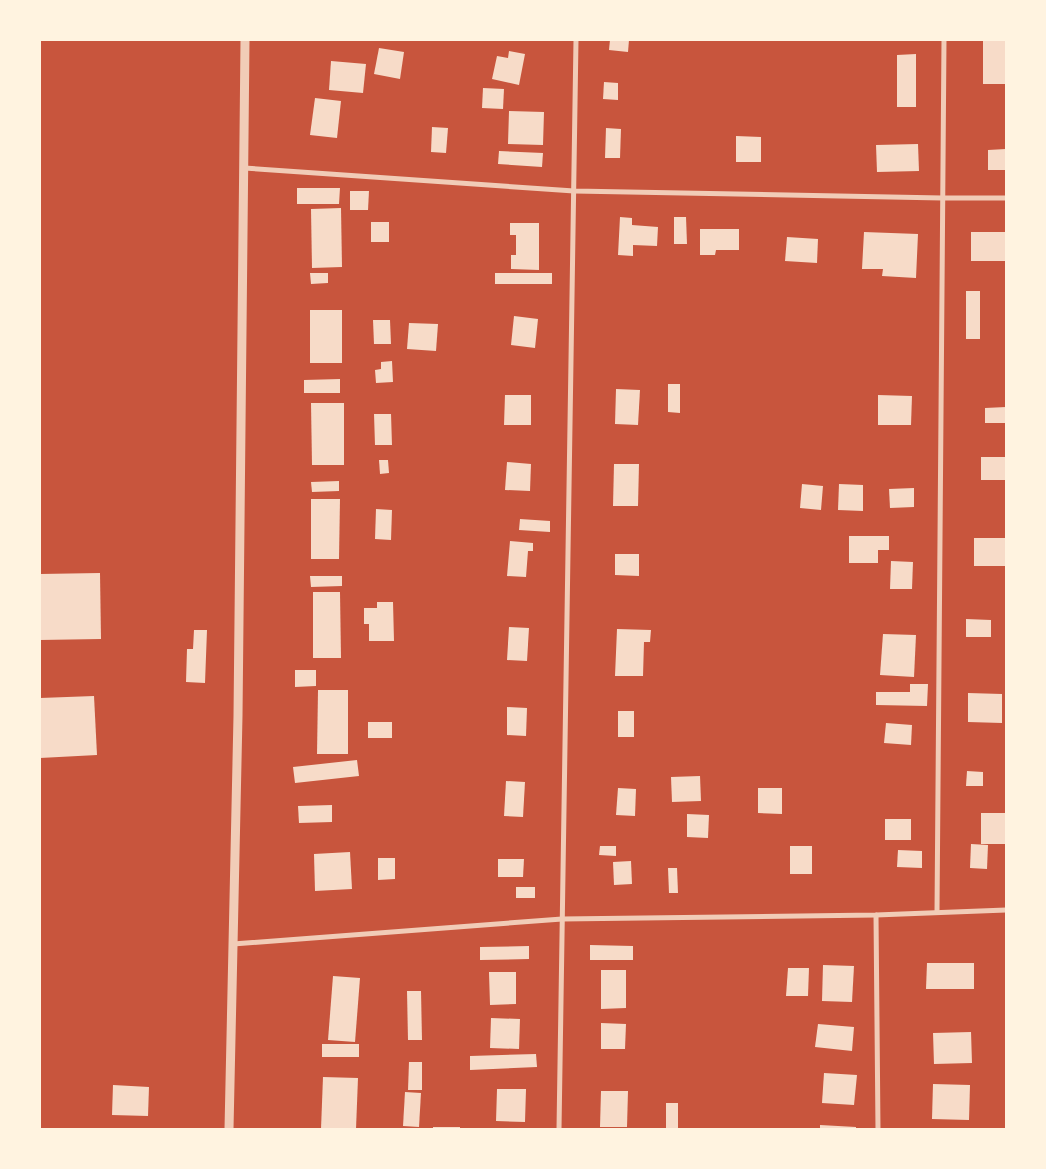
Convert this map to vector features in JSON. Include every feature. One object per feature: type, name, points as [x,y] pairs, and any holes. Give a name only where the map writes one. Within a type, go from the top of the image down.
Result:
[{"type":"street","points":[[229,1129],[238,716],[245,40]]},
{"type":"street","points":[[559,1129],[576,40]]},
{"type":"street","points":[[937,912],[944,40]]},
{"type":"street","points":[[244,168],[574,191],[1006,198]]},
{"type":"street","points":[[233,944],[562,919],[876,915],[1006,910]]},
{"type":"street","points":[[876,915],[878,1129]]},
{"type":"building","points":[[610,40],[629,40],[628,52],[609,50]]},
{"type":"building","points":[[983,40],[1006,40],[1006,84],[983,84]]},
{"type":"building","points":[[379,48],[404,52],[400,79],[374,74]]},
{"type":"building","points":[[509,51],[525,54],[519,85],[492,79],[497,56],[508,58]]},
{"type":"building","points":[[916,54],[916,107],[897,107],[897,55]]},
{"type":"building","points":[[331,61],[366,64],[363,93],[329,90]]},
{"type":"building","points":[[604,82],[618,83],[618,100],[603,99]]},
{"type":"building","points":[[483,88],[504,89],[503,109],[482,108]]},
{"type":"building","points":[[315,98],[341,101],[337,138],[310,135]]},
{"type":"building","points":[[509,111],[544,112],[543,145],[508,144]]},
{"type":"building","points":[[432,127],[448,128],[446,153],[431,152]]},
{"type":"building","points":[[606,128],[621,129],[620,158],[605,158]]},
{"type":"building","points":[[736,136],[761,137],[761,162],[736,162]]},
{"type":"building","points":[[918,144],[919,171],[877,172],[876,145]]},
{"type":"building","points":[[1006,149],[1006,170],[988,170],[988,150]]},
{"type":"building","points":[[499,151],[543,153],[542,167],[498,164]]},
{"type":"building","points":[[297,188],[340,188],[339,204],[297,204]]},
{"type":"building","points":[[350,191],[369,191],[368,210],[350,210]]},
{"type":"building","points":[[341,208],[342,267],[312,268],[311,209]]},
{"type":"building","points":[[620,217],[632,218],[632,225],[658,227],[657,246],[633,245],[633,256],[618,255]]},
{"type":"building","points":[[674,217],[686,217],[687,244],[674,244]]},
{"type":"building","points":[[371,222],[389,222],[389,242],[371,242]]},
{"type":"building","points":[[510,223],[539,223],[539,270],[511,269],[511,255],[516,255],[516,235],[510,235]]},
{"type":"building","points":[[700,229],[739,229],[739,250],[716,250],[715,255],[700,255]]},
{"type":"building","points":[[864,232],[918,234],[916,278],[882,276],[883,269],[862,269]]},
{"type":"building","points":[[971,232],[1006,232],[1006,261],[971,261]]},
{"type":"building","points":[[787,237],[818,239],[817,263],[785,261]]},
{"type":"building","points":[[310,273],[328,273],[328,283],[311,284]]},
{"type":"building","points":[[495,273],[552,273],[552,284],[495,284]]},
{"type":"building","points":[[966,291],[980,291],[980,339],[966,339]]},
{"type":"building","points":[[310,310],[342,310],[342,363],[310,363]]},
{"type":"building","points":[[514,316],[538,319],[535,348],[511,345]]},
{"type":"building","points":[[373,320],[390,320],[391,344],[374,344]]},
{"type":"building","points":[[409,323],[438,324],[436,351],[407,349]]},
{"type":"building","points":[[392,361],[393,382],[376,383],[375,370],[381,369],[381,362]]},
{"type":"building","points":[[340,379],[340,393],[304,393],[304,380]]},
{"type":"building","points":[[668,384],[680,384],[680,413],[668,412]]},
{"type":"building","points":[[616,389],[640,390],[638,425],[615,424]]},
{"type":"building","points":[[505,395],[531,395],[531,425],[504,425]]},
{"type":"building","points":[[878,395],[912,396],[911,425],[878,425]]},
{"type":"building","points":[[311,403],[344,403],[344,465],[312,465]]},
{"type":"building","points":[[1006,407],[1006,423],[985,423],[985,408]]},
{"type":"building","points":[[374,414],[391,414],[392,445],[375,445]]},
{"type":"building","points":[[981,457],[1006,457],[1006,480],[981,480]]},
{"type":"building","points":[[379,460],[388,460],[389,473],[380,474]]},
{"type":"building","points":[[507,462],[531,464],[530,491],[505,490]]},
{"type":"building","points":[[614,464],[639,464],[638,506],[613,506]]},
{"type":"building","points":[[339,481],[339,491],[312,492],[311,482]]},
{"type":"building","points":[[802,484],[823,486],[821,510],[800,508]]},
{"type":"building","points":[[839,484],[863,485],[863,511],[838,510]]},
{"type":"building","points":[[914,488],[914,507],[890,508],[889,489]]},
{"type":"building","points":[[311,499],[340,499],[339,559],[311,559]]},
{"type":"building","points":[[376,509],[392,510],[391,540],[375,539]]},
{"type":"building","points":[[520,519],[550,521],[550,532],[519,530]]},
{"type":"building","points":[[849,536],[889,536],[889,550],[878,550],[878,563],[849,563]]},
{"type":"building","points":[[974,538],[1006,538],[1005,566],[974,566]]},
{"type":"building","points":[[510,541],[533,543],[533,551],[528,551],[526,577],[507,576]]},
{"type":"building","points":[[615,554],[639,554],[639,576],[615,575]]},
{"type":"building","points":[[891,561],[913,562],[912,589],[890,589]]},
{"type":"building","points":[[100,573],[101,639],[40,640],[40,574]]},
{"type":"building","points":[[310,576],[342,576],[342,586],[311,587]]},
{"type":"building","points":[[313,592],[340,592],[341,658],[313,658]]},
{"type":"building","points":[[377,602],[393,602],[394,641],[369,641],[369,624],[364,624],[364,608],[377,608]]},
{"type":"building","points":[[966,619],[991,620],[991,637],[966,637]]},
{"type":"building","points":[[509,627],[529,628],[527,661],[507,660]]},
{"type":"building","points":[[617,629],[651,630],[650,642],[644,642],[643,676],[615,676]]},
{"type":"building","points":[[194,630],[207,630],[205,683],[186,682],[187,649],[193,649]]},
{"type":"building","points":[[883,634],[916,635],[914,677],[880,675]]},
{"type":"building","points":[[295,670],[316,670],[316,686],[295,687]]},
{"type":"building","points":[[910,684],[928,684],[927,706],[876,705],[876,692],[910,692]]},
{"type":"building","points":[[318,690],[348,690],[348,754],[317,754]]},
{"type":"building","points":[[968,693],[1002,694],[1002,723],[968,722]]},
{"type":"building","points":[[94,696],[97,755],[40,758],[40,698]]},
{"type":"building","points":[[507,707],[527,708],[526,736],[507,735]]},
{"type":"building","points":[[618,711],[634,711],[634,737],[618,737]]},
{"type":"building","points":[[368,722],[392,722],[392,738],[368,738]]},
{"type":"building","points":[[886,723],[912,725],[911,745],[884,743]]},
{"type":"building","points":[[357,760],[359,776],[295,783],[293,767]]},
{"type":"building","points":[[967,771],[983,772],[983,786],[966,786]]},
{"type":"building","points":[[700,776],[701,801],[672,802],[671,777]]},
{"type":"building","points":[[506,781],[525,782],[523,817],[504,816]]},
{"type":"building","points":[[618,788],[636,789],[635,816],[616,815]]},
{"type":"building","points":[[758,788],[782,788],[782,814],[758,813]]},
{"type":"building","points":[[332,805],[332,822],[299,823],[298,806]]},
{"type":"building","points":[[981,813],[1006,813],[1006,844],[981,844]]},
{"type":"building","points":[[687,814],[709,815],[708,838],[687,837]]},
{"type":"building","points":[[885,819],[911,819],[911,840],[885,840]]},
{"type":"building","points":[[971,844],[988,845],[987,869],[970,868]]},
{"type":"building","points":[[600,846],[616,846],[616,856],[599,855]]},
{"type":"building","points":[[790,846],[812,846],[812,874],[790,874]]},
{"type":"building","points":[[898,850],[922,851],[922,868],[897,867]]},
{"type":"building","points":[[350,852],[352,889],[315,891],[314,854]]},
{"type":"building","points":[[378,858],[395,858],[395,879],[378,880]]},
{"type":"building","points":[[498,859],[524,859],[523,877],[498,877]]},
{"type":"building","points":[[631,861],[632,884],[614,885],[613,862]]},
{"type":"building","points":[[668,868],[677,868],[678,893],[669,893]]},
{"type":"building","points":[[516,887],[535,887],[535,898],[516,898]]},
{"type":"building","points":[[590,945],[633,946],[633,960],[590,960]]},
{"type":"building","points":[[529,946],[529,959],[480,960],[480,947]]},
{"type":"building","points":[[927,963],[974,963],[974,989],[926,989]]},
{"type":"building","points":[[823,965],[854,966],[852,1002],[822,1001]]},
{"type":"building","points":[[788,968],[809,968],[808,996],[786,996]]},
{"type":"building","points":[[601,970],[626,970],[626,1008],[601,1009]]},
{"type":"building","points":[[489,972],[516,972],[516,1004],[490,1005]]},
{"type":"building","points":[[333,976],[360,978],[355,1042],[328,1040]]},
{"type":"building","points":[[407,991],[421,991],[422,1040],[408,1040]]},
{"type":"building","points":[[491,1018],[520,1019],[519,1049],[490,1048]]},
{"type":"building","points":[[601,1023],[626,1024],[625,1049],[601,1049]]},
{"type":"building","points":[[818,1024],[854,1027],[852,1051],[815,1047]]},
{"type":"building","points":[[971,1032],[972,1063],[934,1064],[933,1033]]},
{"type":"building","points":[[322,1044],[359,1044],[359,1057],[322,1057]]},
{"type":"building","points":[[536,1054],[537,1067],[470,1070],[470,1056]]},
{"type":"building","points":[[409,1062],[422,1062],[422,1090],[408,1090]]},
{"type":"building","points":[[824,1073],[857,1075],[854,1105],[822,1103]]},
{"type":"building","points":[[323,1077],[358,1078],[356,1129],[321,1129]]},
{"type":"building","points":[[933,1084],[970,1085],[969,1120],[932,1119]]},
{"type":"building","points":[[113,1085],[149,1087],[148,1116],[112,1115]]},
{"type":"building","points":[[497,1089],[526,1089],[525,1122],[496,1121]]},
{"type":"building","points":[[601,1091],[628,1091],[627,1127],[600,1127]]},
{"type":"building","points":[[405,1092],[421,1093],[419,1127],[403,1126]]},
{"type":"building","points":[[666,1103],[678,1103],[678,1129],[666,1129]]},
{"type":"building","points":[[820,1125],[856,1127],[856,1129],[820,1129]]},
{"type":"building","points":[[433,1127],[460,1127],[460,1129],[433,1129]]}]
